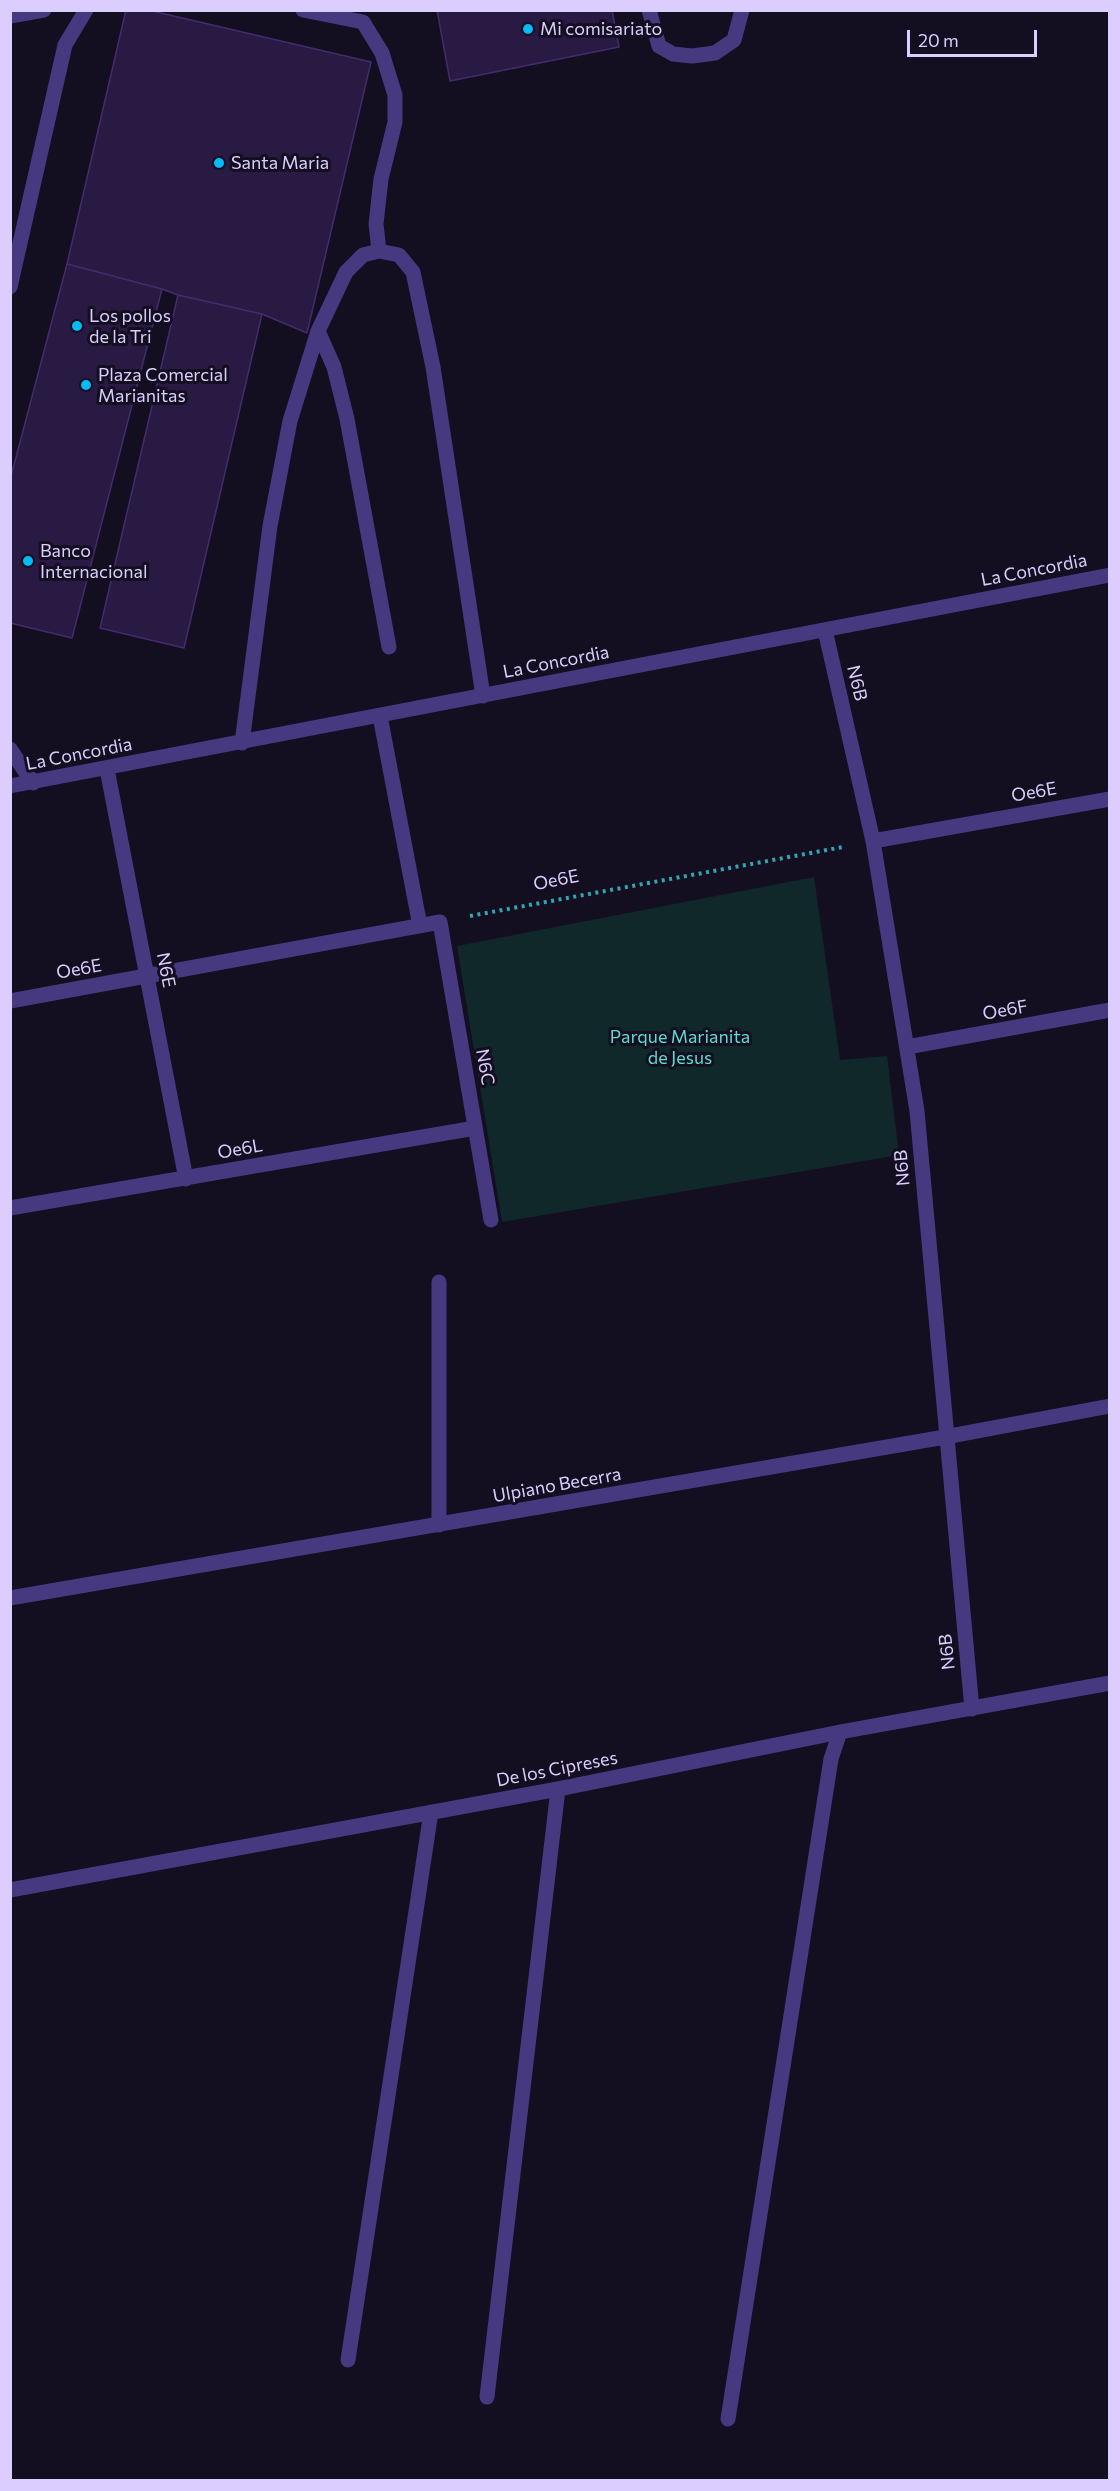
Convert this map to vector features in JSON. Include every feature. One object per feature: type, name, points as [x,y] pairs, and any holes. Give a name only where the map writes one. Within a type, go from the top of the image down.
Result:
[{"type":"street","points":[[10,16],[44,10]]},
{"type":"street","points":[[10,287],[65,45],[86,10]]},
{"type":"street","points":[[303,10],[363,22],[382,53],[395,95],[395,122],[381,178],[376,224],[380,251]]},
{"type":"street","points":[[649,10],[658,46],[673,54],[692,56],[715,53],[734,40],[742,10]]},
{"type":"street","points":[[242,743],[273,515],[290,421],[318,331],[346,272],[363,255],[380,251],[399,255],[413,272],[433,367],[483,696]]},
{"type":"street","points":[[318,331],[334,367],[347,419],[389,647]]},
{"type":"street","name":"La Concordia","points":[[10,786],[1110,574]]},
{"type":"street","name":"N6B","points":[[825,630],[873,841],[917,1111],[945,1437],[972,1708]]},
{"type":"street","points":[[380,716],[420,926]]},
{"type":"street","points":[[10,748],[33,783]]},
{"type":"street","name":"N6E","points":[[107,769],[186,1179]]},
{"type":"street","name":"Oe6E","points":[[873,841],[1110,798]]},
{"type":"street","name":"Oe6E","points":[[10,1001],[440,922]]},
{"type":"street","name":"N6C","points":[[440,922],[491,1220]]},
{"type":"street","name":"Oe6F","points":[[907,1047],[1110,1010]]},
{"type":"street","name":"Oe6L","points":[[10,1208],[475,1128]]},
{"type":"street","points":[[439,1282],[439,1525]]},
{"type":"street","name":"Ulpiano Becerra","points":[[10,1598],[945,1437],[1110,1406]]},
{"type":"street","name":"De los Cipreses","points":[[10,1890],[558,1789],[840,1732],[1110,1683]]},
{"type":"street","points":[[728,2419],[829,1771],[840,1732]]},
{"type":"street","points":[[487,2397],[558,1789]]},
{"type":"street","points":[[348,2360],[430,1812]]},
{"type":"path","name":"Oe6E","points":[[440,922],[873,841]]},
{"type":"green space","name":"Parque Marianita de Jesus","points":[[814,877],[840,1060],[887,1056],[899,1155],[502,1222],[457,946]]},
{"type":"building","name":"Santa Maria","points":[[126,10],[148,10],[371,62],[307,333],[262,314],[178,295],[67,264]]},
{"type":"building","name":"Mi comisariato","points":[[437,10],[612,10],[619,47],[450,81]]},
{"type":"building","name":"Plaza Comercial Marianitas","points":[[67,264],[162,289],[72,638],[10,623],[10,480]]},
{"type":"building","name":"Plaza Comercial Marianitas","points":[[178,295],[262,314],[184,648],[100,628]]},
{"type":"place","name":"Mi comisariato","points":[[528,29]]},
{"type":"place","name":"Santa Maria","points":[[219,163]]},
{"type":"place","name":"Los pollos de la Tri","points":[[77,326]]},
{"type":"place","name":"Plaza Comercial Marianitas","points":[[86,385]]},
{"type":"place","name":"Banco Internacional","points":[[28,561]]}]
